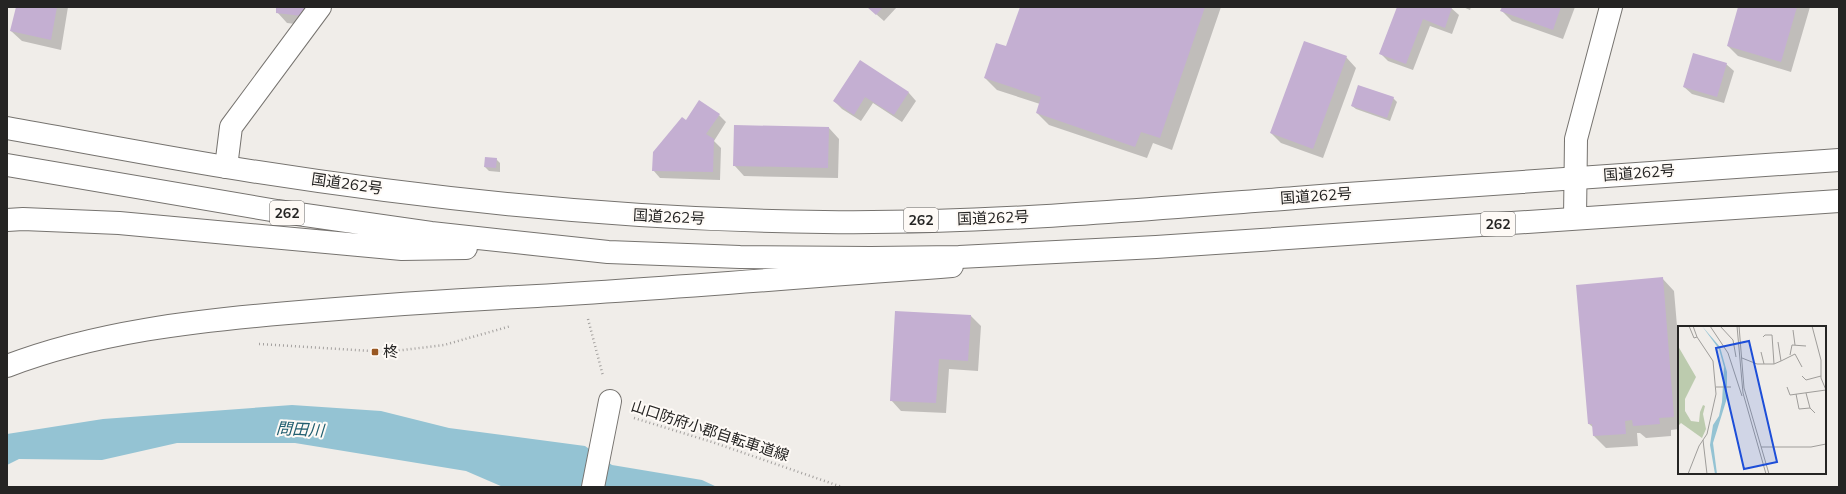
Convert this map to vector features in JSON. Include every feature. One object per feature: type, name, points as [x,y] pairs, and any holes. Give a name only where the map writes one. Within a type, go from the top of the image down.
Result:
[{"type":"main road","points":[[226,167],[231,127],[320,7]]},
{"type":"main road","points":[[1575,218],[1576,139],[1611,7]]},
{"type":"main road","name":"国道262号","points":[[7,128],[226,167],[413,193],[562,209],[671,218],[825,222],[1004,219],[1575,177],[1839,160]]},
{"type":"main road","name":"262","points":[[7,166],[277,211],[431,233],[608,252],[740,257],[959,257],[1156,248],[1839,201]]},
{"type":"main road","points":[[7,220],[23,219],[119,223],[402,249],[569,247]]},
{"type":"main road","points":[[7,366],[56,350],[108,337],[242,317],[403,303],[588,293],[1021,262],[1156,248]]},
{"type":"main road","points":[[593,487],[608,408]]},
{"type":"path","name":"山口防府小郡自転車道線","points":[[588,318],[608,408],[619,414],[712,442],[842,487]]},
{"type":"path","points":[[255,344],[387,352],[444,345],[513,325]]},
{"type":"water","name":"問田川","points":[[292,405],[381,411],[449,428],[585,446],[612,465],[702,480],[717,487],[503,487],[466,471],[295,443],[177,443],[102,460],[19,459],[7,465],[7,434],[103,419]]},
{"type":"building","points":[[16,7],[57,7],[51,40],[10,31]]},
{"type":"building","points":[[276,7],[309,7],[302,16],[276,13]]},
{"type":"building","points":[[867,7],[883,7],[876,15]]},
{"type":"building","points":[[1020,7],[1205,7],[1160,138],[1141,132],[1135,147],[1036,113],[1041,97],[984,78],[996,43],[1006,46]]},
{"type":"building","points":[[1397,7],[1452,7],[1445,28],[1423,19],[1406,64],[1379,54]]},
{"type":"building","points":[[1502,7],[1561,7],[1553,30],[1500,11]]},
{"type":"building","points":[[1738,7],[1797,7],[1781,62],[1727,46]]},
{"type":"building","points":[[1304,41],[1347,56],[1313,149],[1270,133]]},
{"type":"building","points":[[1693,53],[1727,63],[1717,97],[1683,87]]},
{"type":"building","points":[[860,60],[909,92],[894,115],[865,97],[854,115],[833,101]]},
{"type":"building","points":[[1358,85],[1394,97],[1387,118],[1351,106]]},
{"type":"building","points":[[699,100],[720,114],[706,134],[714,139],[713,172],[652,171],[653,152],[682,117],[686,120]]},
{"type":"building","points":[[734,125],[829,127],[828,168],[733,166]]},
{"type":"building","points":[[485,157],[497,158],[496,168],[484,167]]},
{"type":"building","points":[[1663,277],[1674,417],[1659,418],[1660,424],[1633,426],[1632,420],[1625,421],[1626,434],[1593,436],[1592,424],[1588,424],[1576,285]]},
{"type":"building","points":[[895,311],[971,315],[968,361],[939,359],[936,403],[890,401]]},
{"type":"place","name":"柊","points":[[375,352]]}]
